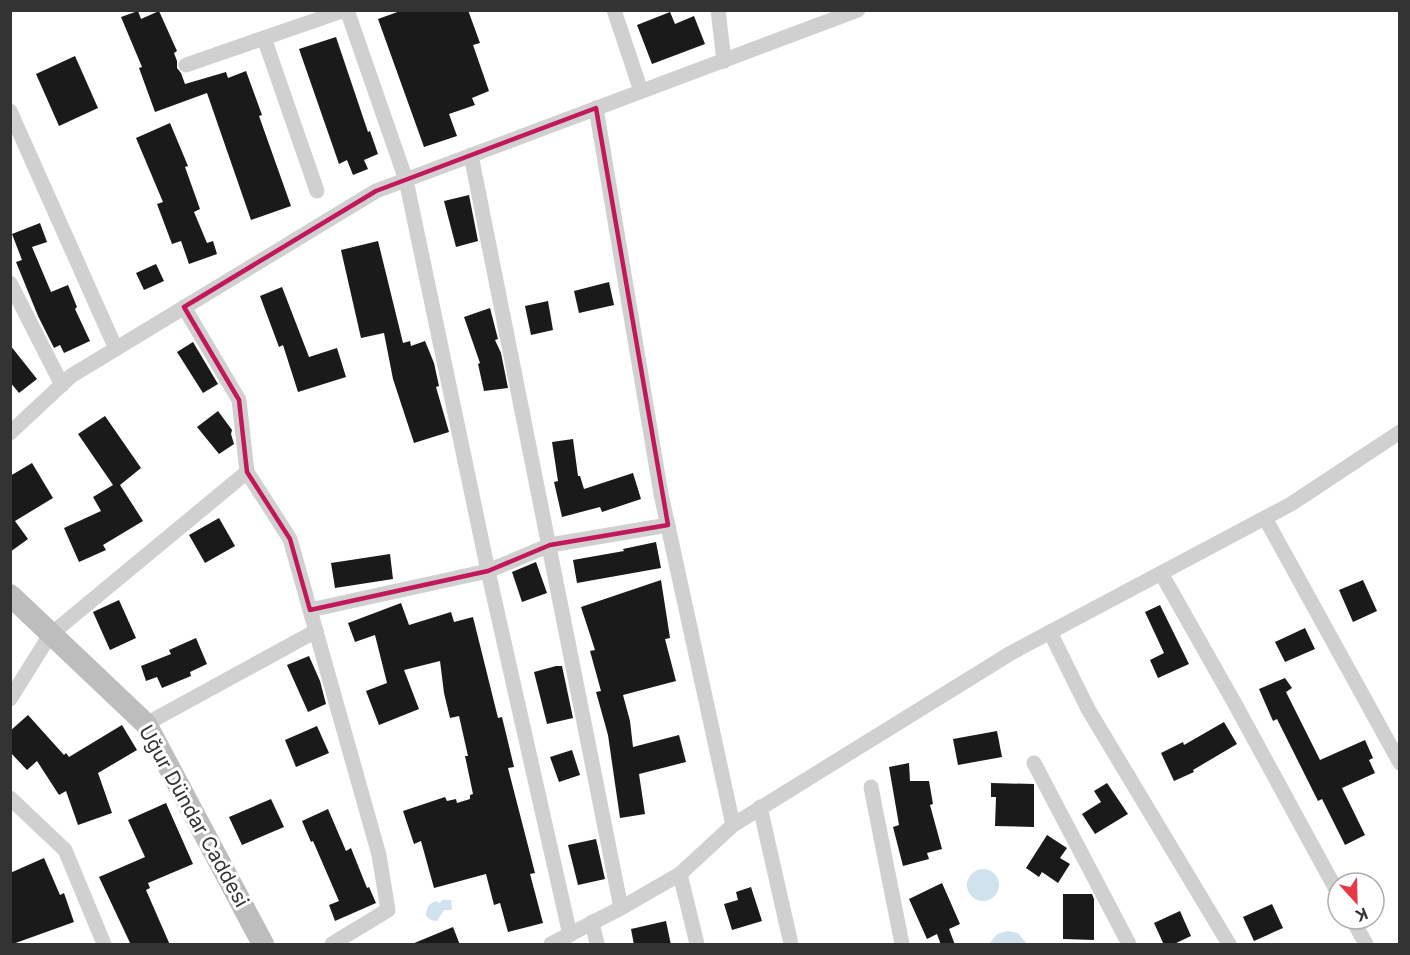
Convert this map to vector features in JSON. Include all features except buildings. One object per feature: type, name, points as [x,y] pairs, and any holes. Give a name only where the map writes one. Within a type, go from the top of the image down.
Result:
[{"type":"street","points":[[186,65],[346,10],[406,180],[488,571],[570,935]]},
{"type":"street","points":[[614,10],[641,92]]},
{"type":"street","points":[[718,10],[724,61]]},
{"type":"street","points":[[10,433],[71,376],[376,191],[851,12]]},
{"type":"street","points":[[264,38],[317,191]]},
{"type":"street","points":[[596,108],[668,525],[733,825]]},
{"type":"street","points":[[10,111],[116,349]]},
{"type":"street","points":[[471,155],[621,908]]},
{"type":"street","points":[[10,284],[62,385]]},
{"type":"street","points":[[184,307],[239,400],[247,472],[290,539],[379,855],[388,910],[332,945]]},
{"type":"street","points":[[551,945],[680,874],[733,825],[1011,653],[1291,504],[1396,440]]},
{"type":"street","points":[[10,699],[50,634],[247,472]]},
{"type":"street","points":[[1264,518],[1400,763]]},
{"type":"street","points":[[310,610],[488,571],[550,545],[668,525]]},
{"type":"street","points":[[1161,573],[1326,871]]},
{"type":"street","name":"Uğur Dündar Caddesi","points":[[10,595],[146,724],[263,945]]},
{"type":"street","points":[[146,724],[316,631]]},
{"type":"street","points":[[1050,632],[1088,709],[1229,945]]},
{"type":"street","points":[[1034,763],[1129,945]]},
{"type":"street","points":[[870,787],[902,945]]},
{"type":"street","points":[[10,798],[65,850],[104,945]]},
{"type":"street","points":[[760,807],[790,945]]},
{"type":"street","points":[[680,874],[697,945]]},
{"type":"street","points":[[592,922],[597,945]]},
{"type":"street","points":[[1358,931],[1366,945]]},
{"type":"highlighted area","points":[[596,108],[668,525],[550,545],[488,571],[310,610],[290,539],[247,472],[239,400],[184,307],[376,191]]},
{"type":"water","points":[[983,869],[994,874],[999,885],[994,896],[983,901],[972,896],[967,885],[972,874]]},
{"type":"water","points":[[442,900],[451,900],[452,910],[444,910],[437,921],[431,920],[426,916],[428,907],[435,901],[440,903]]},
{"type":"water","points":[[1008,931],[1018,933],[1027,944],[989,944],[997,934]]}]
